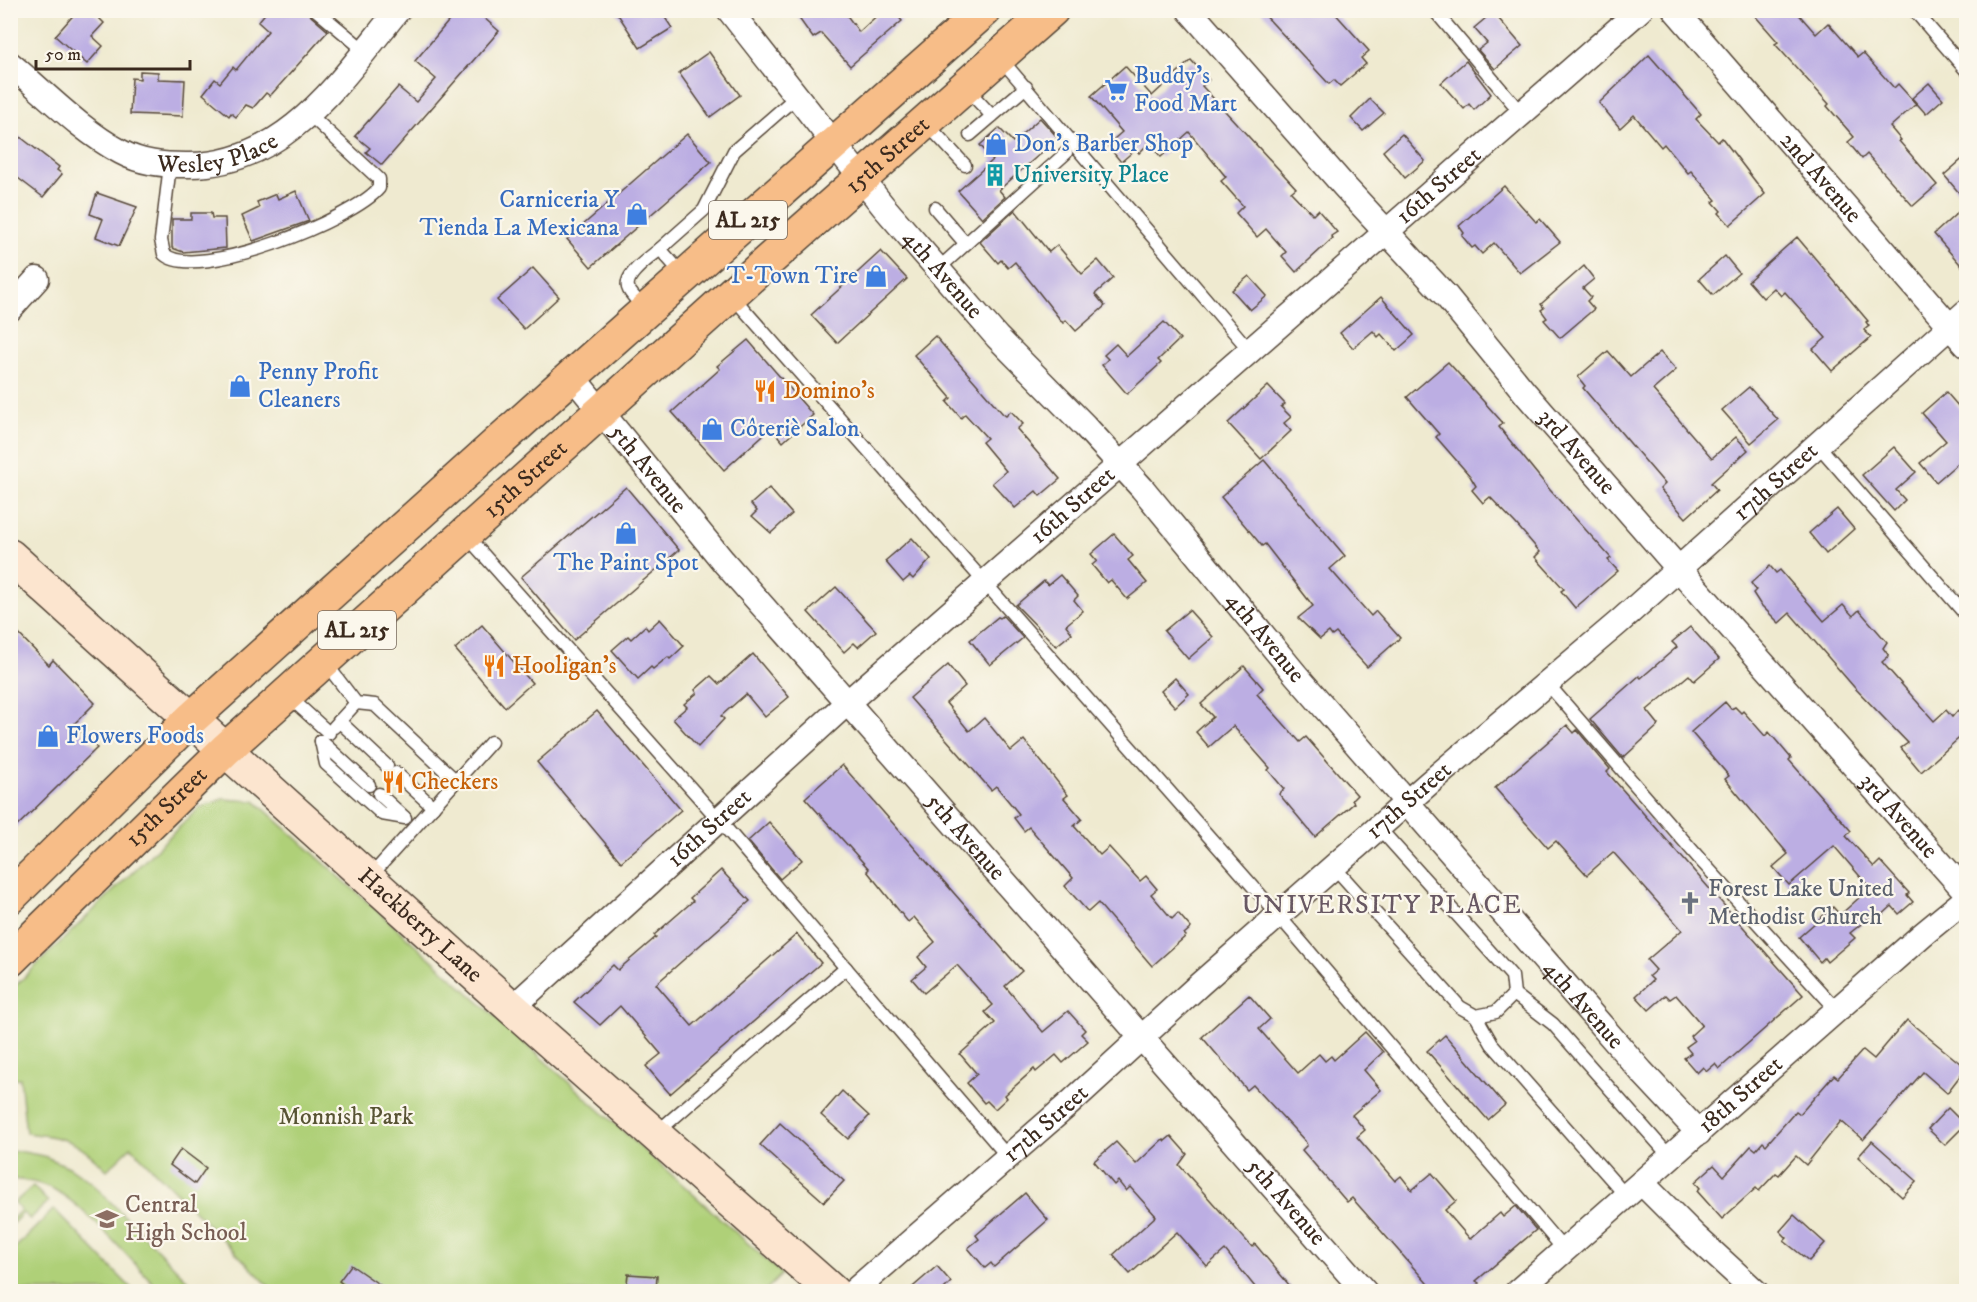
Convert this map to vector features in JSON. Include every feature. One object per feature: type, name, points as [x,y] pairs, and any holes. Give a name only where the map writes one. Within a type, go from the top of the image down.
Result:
[{"type":"main road","name":"15th Street","points":[[10,897],[191,719],[572,376],[985,10]]},
{"type":"main road","name":"15th Street","points":[[10,960],[225,750],[286,694],[860,179],[1052,10]]},
{"type":"main road","name":"Hackberry Lane","points":[[10,556],[654,1135],[818,1287]]},
{"type":"street","name":"Wesley Place","points":[[10,64],[101,140],[147,162],[170,165],[218,164],[240,158],[284,134],[309,114],[398,10]]},
{"type":"street","name":"4th Avenue","points":[[729,10],[860,179],[997,337],[1085,426],[1142,488],[1296,675],[1641,1071],[1699,1133]]},
{"type":"street","name":"3rd Avenue","points":[[1189,10],[1447,297],[1526,394],[1966,892]]},
{"type":"street","name":"16th Street","points":[[512,1008],[848,702],[1640,10]]},
{"type":"street","name":"2nd Avenue","points":[[1675,10],[1961,328]]},
{"type":"street","points":[[10,309],[37,279]]},
{"type":"street","name":"17th Street","points":[[853,1292],[1407,803],[1818,445],[1961,328]]},
{"type":"street","name":"5th Avenue","points":[[572,376],[723,561],[1143,1036],[1365,1292]]},
{"type":"street","name":"18th Street","points":[[1517,1292],[1966,899]]},
{"type":"street","points":[[1635,1190],[1695,1236],[1756,1292]]},
{"type":"lane","points":[[316,10],[364,50]]},
{"type":"lane","points":[[1434,10],[1521,112]]},
{"type":"lane","points":[[1914,10],[1966,70]]},
{"type":"lane","points":[[1000,57],[1251,352]]},
{"type":"lane","points":[[965,87],[992,116]]},
{"type":"lane","points":[[970,135],[1026,87]]},
{"type":"lane","points":[[646,310],[629,290],[627,283],[631,276],[704,210],[735,151],[796,97]]},
{"type":"lane","points":[[170,165],[161,240],[164,254],[169,258],[194,260],[247,254],[345,215],[376,192],[381,184],[375,175],[309,114]]},
{"type":"lane","points":[[925,122],[965,165]]},
{"type":"lane","points":[[938,269],[1066,153]]},
{"type":"lane","points":[[935,208],[965,243]]},
{"type":"lane","points":[[660,249],[684,276]]},
{"type":"lane","points":[[732,295],[1279,916],[1565,1251]]},
{"type":"lane","points":[[1818,445],[1966,615]]},
{"type":"lane","points":[[465,534],[719,820],[1008,1157]]},
{"type":"lane","points":[[323,661],[356,703],[375,705],[455,780]]},
{"type":"lane","points":[[1547,683],[1704,864],[1837,1010]]},
{"type":"lane","points":[[286,694],[369,785]]},
{"type":"lane","points":[[356,703],[325,737],[326,764],[382,814],[405,818]]},
{"type":"lane","points":[[339,722],[433,807]]},
{"type":"lane","points":[[368,879],[491,742]]},
{"type":"lane","points":[[379,794],[416,828]]},
{"type":"lane","points":[[1379,828],[1512,976],[1514,994],[1552,1024],[1671,1158]]},
{"type":"lane","points":[[1335,868],[1460,1007],[1476,1016],[1492,1044],[1635,1190]]},
{"type":"lane","points":[[654,1135],[846,968]]},
{"type":"lane","points":[[1476,1016],[1496,1012],[1514,994]]},
{"type":"green space","name":"Monnish Park","points":[[222,799],[255,801],[782,1274],[764,1292],[274,1291],[131,1147],[107,1170],[87,1152],[71,1142],[26,1133],[20,1078],[11,1079],[11,990],[199,808]]},
{"type":"green space","points":[[18,1151],[44,1156],[69,1167],[91,1182],[198,1291],[161,1291],[93,1220],[64,1196],[41,1184],[11,1179],[11,1152]]},
{"type":"green space","points":[[33,1186],[48,1202],[30,1219],[23,1213],[11,1225],[11,1220],[21,1210],[14,1203]]},
{"type":"green space","points":[[54,1209],[134,1291],[11,1291],[11,1252]]},
{"type":"building","points":[[78,10],[91,10],[104,23],[92,36],[103,46],[87,64],[55,36]]},
{"type":"building","points":[[268,10],[308,10],[311,16],[328,31],[270,96],[266,93],[253,108],[246,105],[236,117],[231,113],[229,116],[203,94],[215,79],[220,83],[233,67],[236,70],[268,31],[258,22]]},
{"type":"building","points":[[458,10],[475,10],[499,31],[382,165],[366,152],[370,148],[355,136],[398,87],[416,102],[436,79],[415,61]]},
{"type":"building","points":[[615,10],[660,10],[672,28],[640,48]]},
{"type":"building","points":[[793,10],[843,10],[859,32],[883,10],[893,10],[902,21],[850,66],[821,33],[813,38]]},
{"type":"building","points":[[1260,10],[1332,10],[1369,51],[1361,58],[1366,64],[1340,86],[1334,80],[1329,84]]},
{"type":"building","points":[[1750,10],[1795,10],[1816,34],[1828,23],[1858,57],[1863,53],[1894,88],[1898,84],[1916,104],[1890,127],[1901,140],[1899,141],[1937,185],[1913,206],[1867,154],[1862,159],[1848,142],[1854,137],[1827,106],[1829,104],[1775,44],[1778,42]]},
{"type":"building","points":[[1493,12],[1522,46],[1495,69],[1478,50],[1487,43],[1474,28]]},
{"type":"building","points":[[709,52],[740,95],[710,117],[679,73]]},
{"type":"building","points":[[1649,55],[1701,114],[1696,119],[1718,142],[1722,138],[1765,194],[1730,225],[1719,213],[1721,211],[1713,202],[1716,200],[1691,171],[1688,173],[1664,144],[1661,147],[1634,115],[1620,128],[1599,103]]},
{"type":"building","points":[[1191,60],[1209,80],[1202,86],[1296,188],[1291,192],[1313,215],[1318,210],[1337,232],[1296,272],[1282,256],[1286,252],[1266,229],[1257,237],[1236,213],[1243,206],[1221,181],[1226,177],[1189,132],[1161,157],[1149,143],[1139,153],[1136,149],[1121,162],[1107,145],[1122,132],[1091,96],[1125,66],[1152,96]]},
{"type":"building","points":[[1466,61],[1491,94],[1474,110],[1469,104],[1464,109],[1441,83]]},
{"type":"building","points":[[140,71],[158,72],[158,79],[185,80],[183,116],[130,114],[132,78],[140,79]]},
{"type":"building","points":[[1929,83],[1943,99],[1926,114],[1912,98]]},
{"type":"building","points":[[1370,99],[1384,113],[1363,131],[1351,118]]},
{"type":"building","name":"University Place","points":[[1040,118],[1058,138],[999,190],[1005,197],[982,218],[958,191],[993,160],[980,145],[999,128],[1013,142]]},
{"type":"building","points":[[10,129],[59,167],[57,170],[62,174],[43,197],[10,172]]},
{"type":"building","points":[[687,134],[711,162],[591,267],[567,239]]},
{"type":"building","points":[[1402,134],[1425,161],[1405,178],[1383,151]]},
{"type":"building","points":[[1966,156],[1966,201],[1944,175]]},
{"type":"building","points":[[1504,186],[1536,222],[1540,219],[1560,242],[1520,273],[1494,243],[1482,254],[1475,246],[1472,248],[1462,236],[1464,233],[1459,226]]},
{"type":"building","points":[[296,191],[309,221],[253,241],[242,216],[259,208],[257,202],[276,194],[278,199]]},
{"type":"building","points":[[97,193],[137,207],[119,246],[96,237],[103,219],[90,214]]},
{"type":"building","points":[[1966,205],[1966,271],[1934,234]]},
{"type":"building","points":[[1015,210],[1049,252],[1057,245],[1082,274],[1098,260],[1113,278],[1095,294],[1105,306],[1076,331],[1066,320],[1063,323],[1015,262],[1008,268],[1001,260],[998,263],[980,242]]},
{"type":"building","points":[[191,213],[211,213],[212,218],[225,218],[226,248],[183,252],[172,248],[172,219],[191,219]]},
{"type":"building","points":[[1797,237],[1868,321],[1866,322],[1869,326],[1864,330],[1871,337],[1832,371],[1813,349],[1826,338],[1785,292],[1781,296],[1774,288],[1763,298],[1748,281]]},
{"type":"building","points":[[881,251],[907,279],[837,343],[811,315]]},
{"type":"building","points":[[1725,256],[1739,273],[1713,295],[1699,279]]},
{"type":"building","points":[[1584,266],[1594,279],[1583,288],[1591,297],[1587,301],[1594,309],[1560,338],[1544,320],[1547,318],[1541,310],[1544,308],[1541,304]]},
{"type":"building","points":[[533,268],[559,297],[524,329],[497,300]]},
{"type":"building","points":[[1249,276],[1267,296],[1250,310],[1232,290]]},
{"type":"building","points":[[1381,297],[1414,335],[1396,351],[1381,334],[1378,337],[1373,331],[1353,348],[1340,333]]},
{"type":"building","points":[[1164,322],[1180,339],[1158,360],[1161,363],[1127,394],[1102,365],[1108,359],[1104,355],[1116,344],[1127,356]]},
{"type":"building","points":[[935,336],[1003,414],[1006,416],[1011,411],[1023,424],[1017,429],[1060,479],[1040,496],[1036,491],[1015,508],[992,483],[1006,471],[982,442],[987,438],[965,414],[961,418],[947,402],[951,398],[914,355]]},
{"type":"building","points":[[748,340],[813,415],[783,442],[771,428],[724,470],[672,412],[720,369],[717,366]]},
{"type":"building","points":[[1608,351],[1631,377],[1660,352],[1676,370],[1653,390],[1712,458],[1736,437],[1748,450],[1711,483],[1717,490],[1686,518],[1660,489],[1665,484],[1583,388],[1585,386],[1578,377]]},
{"type":"building","points":[[1448,362],[1503,423],[1499,427],[1550,490],[1611,558],[1608,560],[1618,571],[1575,608],[1561,591],[1564,589],[1535,557],[1540,552],[1490,497],[1483,503],[1472,490],[1476,486],[1470,476],[1436,437],[1439,434],[1407,397]]},
{"type":"building","points":[[1268,386],[1285,404],[1281,407],[1291,417],[1284,423],[1291,431],[1261,459],[1228,423]]},
{"type":"building","points":[[1749,387],[1778,420],[1751,443],[1722,410]]},
{"type":"building","points":[[1946,392],[1966,415],[1966,456],[1936,482],[1920,463],[1946,441],[1922,413]]},
{"type":"building","points":[[1894,447],[1916,472],[1896,490],[1905,500],[1894,511],[1862,475]]},
{"type":"building","points":[[1264,460],[1345,556],[1330,569],[1371,616],[1376,611],[1400,638],[1367,667],[1336,633],[1332,636],[1329,632],[1320,639],[1298,618],[1313,606],[1265,544],[1262,546],[1221,497]]},
{"type":"building","points":[[626,487],[679,550],[574,640],[521,577]]},
{"type":"building","points":[[769,488],[792,514],[771,533],[752,516],[757,511],[751,504]]},
{"type":"building","points":[[1837,509],[1854,529],[1826,554],[1809,533]]},
{"type":"building","points":[[1114,534],[1133,556],[1128,560],[1147,583],[1127,599],[1111,580],[1107,583],[1092,565],[1097,561],[1091,554]]},
{"type":"building","points":[[912,538],[931,559],[913,579],[910,576],[903,582],[885,561]]},
{"type":"building","points":[[1770,566],[1776,573],[1780,570],[1824,621],[1843,605],[1853,616],[1859,610],[1887,642],[1883,648],[1889,656],[1882,662],[1934,721],[1946,710],[1952,717],[1958,710],[1966,718],[1966,732],[1921,772],[1901,748],[1908,743],[1854,687],[1790,613],[1779,623],[1760,604],[1753,593],[1756,590],[1751,583]]},
{"type":"building","points":[[1060,575],[1078,596],[1074,600],[1083,611],[1066,625],[1072,633],[1056,646],[1016,605],[1044,581],[1048,585]]},
{"type":"building","points":[[836,587],[876,631],[858,647],[854,643],[844,652],[808,612]]},
{"type":"building","points":[[1189,610],[1213,637],[1188,659],[1164,631]]},
{"type":"building","points":[[1003,616],[1023,638],[990,665],[970,640],[998,617]]},
{"type":"building","points":[[660,619],[684,646],[670,659],[668,657],[653,669],[651,667],[638,679],[612,650],[628,636],[631,639],[645,626],[648,630]]},
{"type":"building","name":"Flowers Foods","points":[[10,625],[49,665],[53,660],[95,703],[74,724],[97,748],[10,833]]},
{"type":"building","name":"Hooligan's","points":[[482,625],[532,683],[505,707],[455,649]]},
{"type":"building","points":[[1690,627],[1719,659],[1694,681],[1689,675],[1647,710],[1659,725],[1623,758],[1590,719],[1639,676],[1641,678],[1677,647],[1672,642]]},
{"type":"building","points":[[753,654],[789,697],[765,717],[746,694],[721,716],[724,719],[698,747],[673,719],[687,707],[684,704],[697,693],[695,690],[711,676],[719,684]]},
{"type":"building","points":[[948,665],[965,686],[946,703],[969,731],[984,718],[1011,751],[1024,740],[1068,795],[1064,798],[1082,819],[1074,826],[1100,855],[1109,847],[1140,881],[1146,876],[1157,889],[1151,894],[1172,919],[1178,913],[1191,928],[1184,934],[1186,936],[1152,966],[1098,903],[1088,912],[1065,886],[1073,878],[1029,827],[1024,831],[1014,818],[1019,814],[996,786],[991,790],[910,698]]},
{"type":"building","points":[[1244,666],[1263,688],[1257,694],[1300,742],[1306,737],[1357,795],[1352,800],[1354,803],[1315,837],[1279,794],[1284,789],[1268,770],[1270,768],[1233,726],[1209,747],[1196,732],[1213,717],[1201,704]]},
{"type":"building","points":[[1175,678],[1189,694],[1175,707],[1161,691]]},
{"type":"building","points":[[1725,702],[1731,709],[1735,707],[1741,713],[1743,711],[1765,736],[1769,732],[1791,758],[1789,760],[1851,831],[1846,836],[1874,867],[1880,861],[1909,893],[1907,895],[1913,902],[1899,914],[1892,906],[1879,918],[1875,913],[1850,933],[1855,938],[1827,962],[1824,958],[1820,962],[1799,937],[1833,907],[1840,915],[1870,888],[1834,846],[1789,885],[1773,867],[1788,854],[1725,779],[1729,776],[1691,732]]},
{"type":"building","points":[[597,711],[681,810],[621,862],[537,762]]},
{"type":"building","name":"Forest Lake United Methodist Church","points":[[1567,725],[1574,733],[1577,730],[1610,769],[1607,772],[1803,995],[1719,1069],[1715,1064],[1707,1071],[1703,1067],[1697,1073],[1684,1058],[1691,1053],[1686,1047],[1694,1041],[1690,1036],[1702,1025],[1676,995],[1670,999],[1666,995],[1649,1010],[1636,996],[1653,980],[1649,976],[1656,970],[1647,960],[1682,930],[1613,852],[1587,875],[1556,841],[1548,848],[1495,788]]},
{"type":"building","points":[[842,765],[1022,971],[1005,986],[1043,1032],[1068,1011],[1085,1030],[1081,1034],[1088,1041],[1063,1063],[1056,1055],[1036,1072],[1034,1069],[1005,1095],[1007,1098],[995,1109],[987,1101],[984,1103],[967,1083],[977,1074],[960,1054],[995,1023],[985,1012],[993,1005],[957,965],[924,993],[912,979],[926,967],[918,957],[935,942],[914,917],[908,922],[867,871],[869,869],[805,798]]},
{"type":"building","points":[[769,822],[802,860],[780,879],[748,841]]},
{"type":"building","points":[[721,870],[750,901],[656,984],[692,1026],[797,934],[821,963],[670,1094],[646,1066],[661,1054],[620,1006],[600,1025],[574,1002],[613,965],[618,970],[656,937],[654,935],[693,901],[690,898]]},
{"type":"building","points":[[1249,995],[1270,1019],[1259,1029],[1298,1073],[1319,1054],[1325,1061],[1331,1056],[1334,1060],[1365,1032],[1383,1052],[1364,1070],[1381,1090],[1352,1115],[1365,1130],[1357,1137],[1395,1181],[1401,1176],[1412,1190],[1432,1173],[1456,1201],[1445,1210],[1470,1239],[1500,1213],[1503,1217],[1516,1206],[1536,1230],[1476,1281],[1479,1283],[1469,1292],[1435,1292],[1352,1198],[1347,1202],[1302,1150],[1307,1145],[1305,1141],[1253,1085],[1247,1090],[1202,1037]]},
{"type":"building","points":[[1907,1020],[1966,1068],[1947,1093],[1923,1072],[1863,1140],[1841,1121],[1806,1165],[1796,1156],[1779,1175],[1776,1173],[1759,1191],[1756,1188],[1722,1219],[1697,1191],[1700,1188],[1695,1182],[1714,1165],[1724,1176],[1751,1146],[1756,1150],[1763,1142],[1766,1145],[1796,1111],[1800,1114],[1834,1075],[1838,1078],[1863,1050],[1874,1059]]},
{"type":"building","points":[[1445,1035],[1505,1105],[1488,1120],[1427,1051]]},
{"type":"building","points":[[842,1091],[869,1116],[848,1139],[821,1115]]},
{"type":"building","points":[[1948,1108],[1965,1125],[1945,1145],[1928,1129]]},
{"type":"building","points":[[780,1123],[844,1181],[824,1202],[760,1145]]},
{"type":"building","points":[[1171,1136],[1187,1154],[1179,1165],[1252,1247],[1255,1244],[1295,1292],[1259,1292],[1225,1250],[1207,1266],[1177,1232],[1130,1274],[1113,1255],[1156,1216],[1130,1187],[1126,1191],[1118,1181],[1114,1185],[1094,1161],[1116,1142],[1136,1164],[1163,1139],[1165,1141]]},
{"type":"building","points":[[1872,1141],[1917,1181],[1902,1197],[1858,1157]]},
{"type":"building","points":[[181,1149],[206,1168],[195,1184],[170,1165]]},
{"type":"building","points":[[1025,1193],[1048,1220],[994,1267],[991,1263],[985,1268],[968,1248],[979,1239],[976,1235]]},
{"type":"building","points":[[1794,1215],[1825,1243],[1809,1261],[1784,1241],[1787,1238],[1780,1231]]},
{"type":"building","points":[[351,1265],[390,1292],[353,1292],[339,1281]]},
{"type":"building","points":[[937,1266],[951,1282],[941,1292],[907,1292]]},
{"type":"building","points":[[628,1274],[657,1276],[656,1292],[626,1292]]},
{"type":"place","name":"Buddy's Food Mart","points":[[1116,90]]},
{"type":"place","name":"Don's Barber Shop","points":[[996,144]]},
{"type":"place","name":"University Place","points":[[995,175]]},
{"type":"place","name":"Carniceria Y Tienda La Mexicana","points":[[637,214]]},
{"type":"place","name":"T-Town Tire","points":[[876,276]]},
{"type":"place","name":"Penny Profit Cleaners","points":[[240,386]]},
{"type":"place","name":"Domino's","points":[[765,391]]},
{"type":"place","name":"Côteriè Salon","points":[[712,429]]},
{"type":"place","name":"The Paint Spot","points":[[626,533]]},
{"type":"place","name":"Hooligan's","points":[[494,666]]},
{"type":"place","name":"Flowers Foods","points":[[48,736]]},
{"type":"place","name":"Checkers","points":[[393,782]]},
{"type":"place","name":"Forest Lake United Methodist Church","points":[[1690,903]]},
{"type":"place","name":"Central High School","points":[[107,1219]]},
{"type":"district","name":"UNIVERSITY PLACE","points":[[1382,905]]}]
